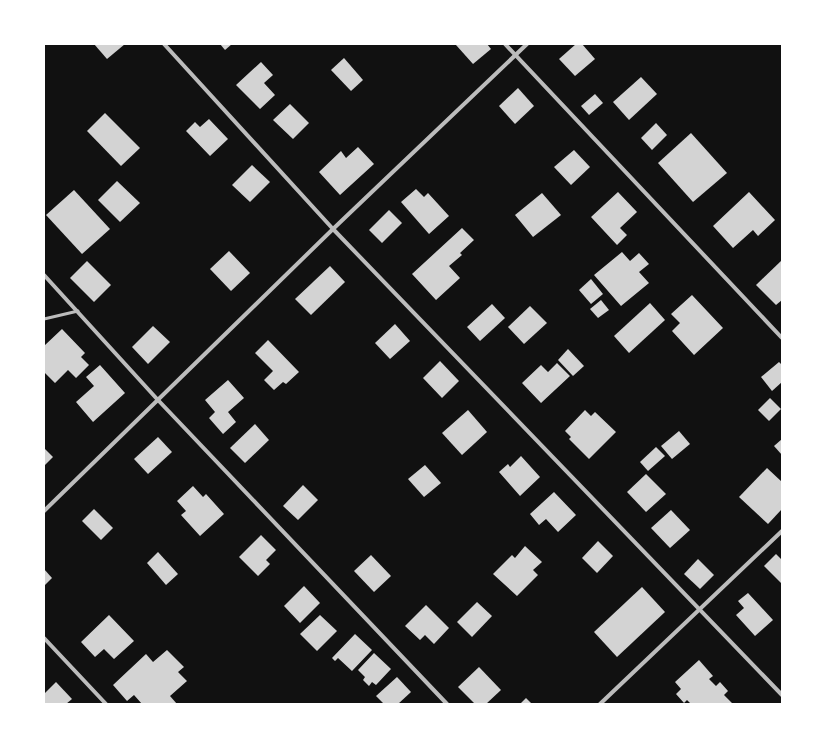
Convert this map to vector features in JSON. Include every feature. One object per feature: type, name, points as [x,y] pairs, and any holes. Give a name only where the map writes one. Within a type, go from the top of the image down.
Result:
[{"type":"street","points":[[164,44],[333,229],[782,695]]},
{"type":"street","points":[[505,44],[782,338]]},
{"type":"street","points":[[44,511],[157,399],[527,44]]},
{"type":"street","points":[[44,275],[157,399],[447,704]]},
{"type":"street","points":[[602,703],[782,531]]},
{"type":"street","points":[[44,638],[106,704]]},
{"type":"lane","points":[[44,319],[78,311]]},
{"type":"building","points":[[94,44],[125,44],[107,59]]},
{"type":"building","points":[[220,44],[232,44],[225,50]]},
{"type":"building","points":[[456,44],[487,44],[491,49],[473,64]]},
{"type":"building","points":[[576,44],[582,44],[595,59],[575,76],[559,59]]},
{"type":"building","points":[[344,58],[363,80],[351,91],[331,70]]},
{"type":"building","points":[[261,62],[273,75],[264,83],[275,95],[260,109],[236,85]]},
{"type":"building","points":[[641,77],[657,94],[629,120],[613,102]]},
{"type":"building","points":[[518,88],[534,106],[515,124],[499,106]]},
{"type":"building","points":[[595,94],[603,103],[589,115],[581,106]]},
{"type":"building","points":[[290,104],[309,123],[293,139],[273,120]]},
{"type":"building","points":[[105,113],[140,148],[121,166],[87,131]]},
{"type":"building","points":[[209,119],[228,139],[210,156],[186,131],[195,122],[200,127]]},
{"type":"building","points":[[656,123],[667,135],[652,150],[641,138]]},
{"type":"building","points":[[691,133],[727,173],[693,202],[658,163]]},
{"type":"building","points":[[358,147],[374,164],[340,195],[319,172],[341,151],[346,158]]},
{"type":"building","points":[[574,150],[590,167],[571,185],[554,167]]},
{"type":"building","points":[[252,165],[270,182],[250,202],[232,185]]},
{"type":"building","points":[[117,181],[140,203],[120,222],[98,200]]},
{"type":"building","points":[[416,189],[424,197],[428,193],[449,216],[429,234],[401,202]]},
{"type":"building","points":[[74,190],[110,229],[82,254],[46,215]]},
{"type":"building","points":[[618,192],[637,212],[620,228],[627,235],[617,245],[591,217]]},
{"type":"building","points":[[749,192],[775,220],[758,236],[753,230],[733,248],[713,226]]},
{"type":"building","points":[[542,193],[561,215],[533,237],[515,215]]},
{"type":"building","points":[[389,210],[402,223],[382,243],[369,230]]},
{"type":"building","points":[[462,228],[474,240],[460,253],[462,255],[449,266],[460,278],[436,300],[412,274]]},
{"type":"building","points":[[229,251],[250,273],[231,291],[210,269]]},
{"type":"building","points":[[622,252],[630,261],[639,253],[649,264],[639,272],[649,283],[621,306],[594,275]]},
{"type":"building","points":[[87,261],[111,285],[94,302],[70,278]]},
{"type":"building","points":[[781,261],[782,300],[776,305],[756,285]]},
{"type":"building","points":[[330,266],[345,282],[311,315],[295,299]]},
{"type":"building","points":[[591,279],[603,294],[591,304],[579,290]]},
{"type":"building","points":[[692,295],[723,328],[694,355],[672,331],[680,323],[671,314]]},
{"type":"building","points":[[601,300],[609,310],[598,318],[590,309]]},
{"type":"building","points":[[650,303],[665,320],[629,353],[614,336]]},
{"type":"building","points":[[492,304],[505,318],[480,341],[467,327]]},
{"type":"building","points":[[530,306],[547,323],[524,344],[508,327]]},
{"type":"building","points":[[395,324],[410,341],[390,359],[375,343]]},
{"type":"building","points":[[153,326],[170,342],[148,364],[132,347]]},
{"type":"building","points":[[62,329],[85,353],[81,357],[89,365],[76,378],[68,370],[55,383],[44,372],[44,346]]},
{"type":"building","points":[[268,340],[299,372],[286,384],[283,382],[274,390],[264,380],[273,371],[255,353]]},
{"type":"building","points":[[568,349],[584,366],[573,376],[558,360]]},
{"type":"building","points":[[440,361],[459,381],[442,398],[423,378]]},
{"type":"building","points":[[779,362],[782,365],[782,382],[772,391],[761,377]]},
{"type":"building","points":[[557,363],[570,376],[541,403],[522,383],[541,365],[548,372]]},
{"type":"building","points":[[100,365],[125,393],[93,422],[76,402],[94,386],[86,377]]},
{"type":"building","points":[[228,380],[244,398],[228,412],[236,422],[223,434],[209,418],[215,412],[205,400]]},
{"type":"building","points":[[770,398],[781,409],[769,421],[758,410]]},
{"type":"building","points":[[468,410],[487,432],[462,455],[442,433]]},
{"type":"building","points":[[585,410],[591,416],[595,412],[616,432],[589,459],[569,439],[571,437],[565,431]]},
{"type":"building","points":[[255,424],[269,440],[245,463],[230,448]]},
{"type":"building","points":[[679,431],[690,444],[672,459],[661,446]]},
{"type":"building","points":[[158,437],[172,452],[148,474],[134,459]]},
{"type":"building","points":[[782,439],[782,455],[774,446]]},
{"type":"building","points":[[656,447],[665,456],[648,471],[640,462]]},
{"type":"building","points":[[44,448],[53,457],[44,466]]},
{"type":"building","points":[[521,456],[540,477],[520,496],[499,472],[508,464],[510,467]]},
{"type":"building","points":[[425,465],[441,483],[424,497],[408,479]]},
{"type":"building","points":[[767,468],[782,482],[782,509],[768,524],[739,497]]},
{"type":"building","points":[[646,474],[666,494],[646,512],[627,492]]},
{"type":"building","points":[[303,485],[318,500],[298,520],[283,506]]},
{"type":"building","points":[[193,486],[203,497],[206,494],[224,514],[200,536],[181,515],[186,511],[177,501]]},
{"type":"building","points":[[554,492],[576,515],[558,532],[546,519],[539,525],[530,514]]},
{"type":"building","points":[[94,509],[113,528],[101,540],[82,521]]},
{"type":"building","points":[[671,510],[690,530],[670,548],[651,528]]},
{"type":"building","points":[[261,535],[276,550],[266,560],[270,564],[258,576],[239,557]]},
{"type":"building","points":[[598,541],[613,556],[597,573],[582,558]]},
{"type":"building","points":[[525,546],[542,562],[533,570],[538,575],[517,596],[493,574],[512,555],[515,558]]},
{"type":"building","points":[[158,552],[178,574],[166,585],[147,563]]},
{"type":"building","points":[[776,554],[782,560],[782,584],[764,566]]},
{"type":"building","points":[[371,555],[391,576],[374,592],[354,571]]},
{"type":"building","points":[[698,559],[714,575],[700,589],[684,574]]},
{"type":"building","points":[[44,569],[52,578],[44,586]]},
{"type":"building","points":[[304,586],[320,603],[300,623],[284,606]]},
{"type":"building","points":[[642,587],[665,612],[617,657],[594,632]]},
{"type":"building","points":[[748,593],[773,620],[755,636],[736,615],[744,608],[738,601]]},
{"type":"building","points":[[477,602],[492,616],[472,637],[457,622]]},
{"type":"building","points":[[426,605],[449,628],[434,644],[425,635],[420,640],[405,626]]},
{"type":"building","points":[[109,615],[134,641],[114,659],[104,649],[95,657],[81,642]]},
{"type":"building","points":[[320,615],[337,631],[317,651],[300,634]]},
{"type":"building","points":[[355,634],[372,650],[352,671],[338,658],[335,661],[332,658]]},
{"type":"building","points":[[167,650],[184,667],[178,672],[187,681],[170,696],[177,704],[142,704],[134,695],[127,701],[113,685],[146,654],[153,662]]},
{"type":"building","points":[[374,653],[391,669],[376,685],[372,682],[369,686],[363,680],[365,677],[358,670]]},
{"type":"building","points":[[699,660],[713,676],[709,679],[716,686],[720,682],[728,691],[724,695],[733,704],[691,704],[687,700],[684,703],[676,694],[681,689],[675,682]]},
{"type":"building","points":[[479,667],[501,690],[486,704],[475,704],[458,687]]},
{"type":"building","points":[[397,677],[411,692],[398,704],[384,704],[376,696]]},
{"type":"building","points":[[56,682],[72,699],[66,704],[44,704],[44,694]]},
{"type":"building","points":[[526,698],[532,704],[520,704]]}]
